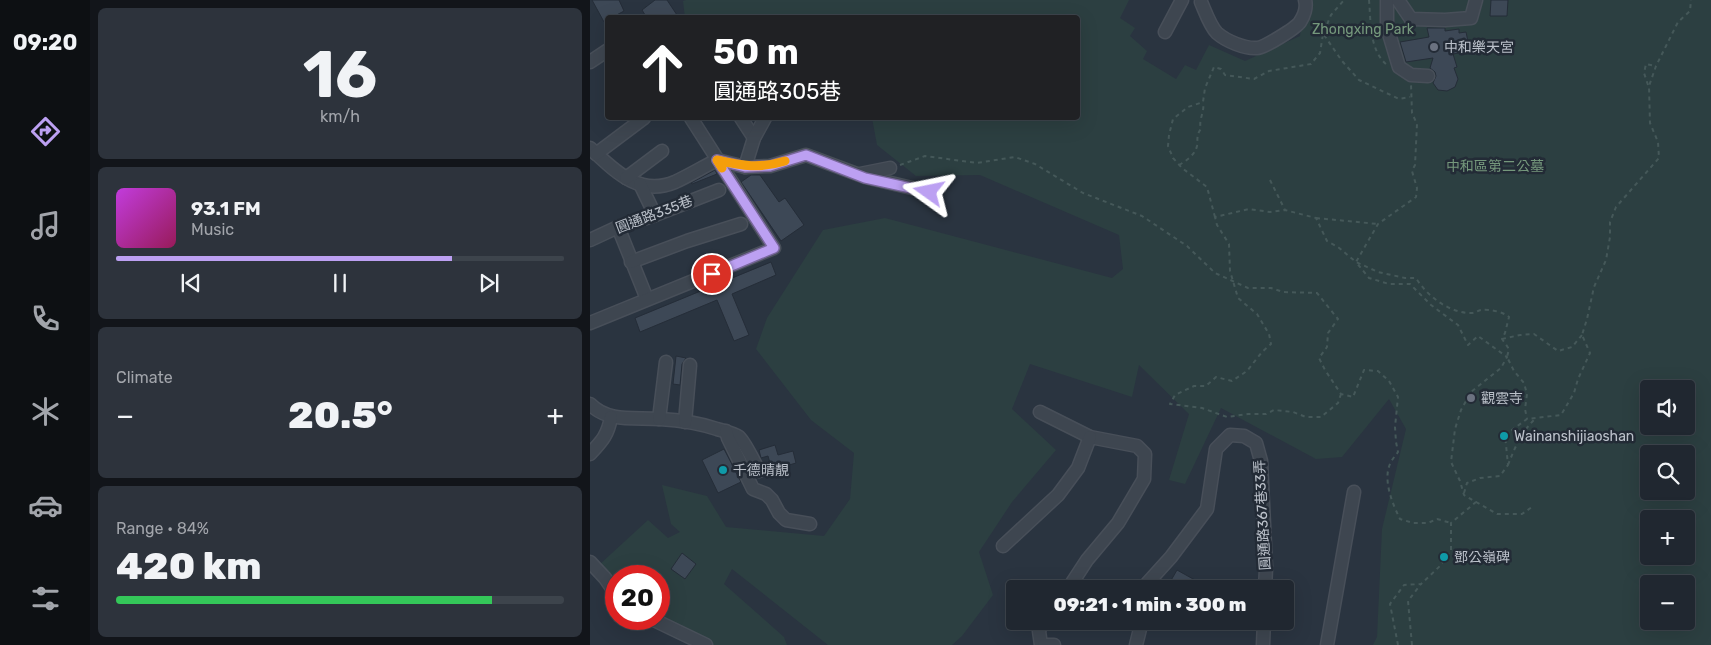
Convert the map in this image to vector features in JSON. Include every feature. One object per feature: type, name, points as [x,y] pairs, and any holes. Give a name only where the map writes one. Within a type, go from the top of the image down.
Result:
[{"type":"street","points":[[1165,32],[1182,0]]},
{"type":"street","points":[[1201,2],[1215,32],[1227,41],[1257,48],[1275,40],[1299,24],[1306,6],[1305,0]]},
{"type":"street","points":[[1387,0],[1387,27],[1399,67],[1411,75],[1428,76]]},
{"type":"street","points":[[1398,0],[1411,19],[1433,20],[1471,18],[1476,0]]},
{"type":"street","points":[[590,62],[605,52]]},
{"type":"street","points":[[641,120],[593,151],[621,177],[650,187],[674,182],[717,160],[745,167],[770,166],[806,155],[861,176],[929,192]]},
{"type":"street","points":[[590,323],[774,248],[692,120]]},
{"type":"street","points":[[742,120],[754,138]]},
{"type":"street","points":[[745,167],[754,138],[764,120]]},
{"type":"street","points":[[626,178],[662,151]]},
{"type":"street","points":[[861,176],[890,168]]},
{"type":"street","points":[[640,184],[654,215]]},
{"type":"street","name":"圓通路335巷","points":[[590,240],[618,227],[719,190]]},
{"type":"street","points":[[631,262],[687,241],[741,224]]},
{"type":"street","points":[[618,227],[647,299]]},
{"type":"street","points":[[659,418],[666,362]]},
{"type":"street","points":[[685,422],[690,365]]},
{"type":"street","points":[[590,404],[611,417],[643,420],[659,418],[700,424],[726,431],[739,438],[759,470]]},
{"type":"street","points":[[1040,412],[1090,437],[1137,446],[1145,454],[1144,479],[1118,523],[1087,560],[1074,580]]},
{"type":"street","points":[[590,454],[604,439],[609,429],[611,417]]},
{"type":"street","points":[[726,431],[753,489],[766,494],[772,500],[779,514],[786,520],[810,524]]},
{"type":"street","name":"圓通路367巷33弄","points":[[1150,580],[1208,510],[1216,449],[1230,435],[1244,436],[1256,443],[1261,461],[1265,580]]},
{"type":"street","points":[[1003,546],[1058,495],[1078,468],[1090,437]]},
{"type":"street","points":[[1327,645],[1354,492]]},
{"type":"street","points":[[590,562],[605,578]]},
{"type":"street","points":[[670,628],[706,645]]},
{"type":"street","points":[[1039,630],[1042,645],[1054,645]]},
{"type":"street","points":[[1136,645],[1140,630]]},
{"type":"street","points":[[1263,645],[1264,630]]},
{"type":"path","points":[[1179,165],[1188,159],[1196,148],[1197,134],[1201,130],[1199,122],[1204,109],[1205,88],[1214,67],[1222,69],[1225,75],[1254,79],[1269,71],[1311,64],[1320,53],[1331,15],[1344,0]]},
{"type":"path","points":[[1370,0],[1370,22],[1375,50],[1386,65],[1399,67]]},
{"type":"path","points":[[1648,86],[1678,22],[1690,11],[1691,0]]},
{"type":"path","points":[[1324,34],[1342,61],[1359,80],[1399,99],[1410,97]]},
{"type":"path","points":[[1502,339],[1534,334],[1558,351],[1572,346],[1582,334],[1594,287],[1606,260],[1610,237],[1610,222],[1616,207],[1659,158],[1658,142],[1650,123],[1648,86],[1644,73],[1646,64],[1656,66]]},
{"type":"path","points":[[1356,262],[1378,224],[1416,197],[1417,188],[1412,171],[1415,165],[1417,124],[1412,113],[1410,97],[1411,75]]},
{"type":"path","points":[[1203,102],[1188,107],[1174,119],[1169,134],[1168,146],[1173,158],[1179,165],[1207,187],[1216,226],[1229,244],[1230,271],[1238,298],[1257,314],[1269,334],[1271,344],[1247,371],[1232,380],[1216,377],[1206,386],[1194,386],[1175,395],[1170,404],[1202,408],[1227,417],[1266,414],[1274,410],[1321,417],[1338,403],[1341,394]]},
{"type":"path","points":[[890,168],[925,156],[977,163],[1015,157],[1035,164],[1082,193],[1142,216],[1187,246],[1215,273],[1234,282],[1248,288],[1271,288],[1283,292],[1317,293],[1338,319],[1328,333],[1327,347],[1319,358],[1341,394],[1353,397],[1364,370],[1378,371],[1389,381],[1398,397],[1395,427],[1398,452],[1390,463],[1388,480],[1393,504],[1400,518],[1413,523],[1437,519],[1451,523]]},
{"type":"path","points":[[1270,180],[1285,210]]},
{"type":"path","points":[[1215,217],[1249,209],[1270,212],[1285,210],[1316,218],[1378,224]]},
{"type":"path","points":[[1316,218],[1327,241],[1338,247],[1356,262],[1369,278],[1389,284],[1410,284],[1431,306],[1458,325],[1468,345],[1478,336],[1507,357],[1514,371],[1524,383],[1527,394],[1525,409],[1527,419]]},
{"type":"path","points":[[1356,262],[1378,272],[1405,278],[1416,278],[1431,296],[1452,309],[1474,314],[1484,309],[1504,312],[1509,317],[1506,332],[1502,339]]},
{"type":"path","points":[[1508,465],[1504,435],[1527,419],[1561,415],[1574,393],[1590,353],[1582,334]]},
{"type":"path","points":[[1502,339],[1509,349],[1507,357],[1501,368],[1471,392],[1461,410],[1455,429],[1452,462],[1464,495],[1497,514],[1522,514],[1532,507]]},
{"type":"path","points":[[1464,495],[1467,483],[1480,478],[1500,476],[1508,465],[1527,427],[1536,418]]},
{"type":"path","points":[[1412,645],[1408,601],[1421,584],[1440,566],[1451,550],[1451,523],[1476,502]]},
{"type":"path","points":[[1398,645],[1390,604],[1404,586],[1421,584]]},
{"type":"green space","points":[[1129,0],[1120,18],[1135,28],[1130,36],[1147,51],[1143,59],[1176,79],[1185,65],[1196,70],[1209,45],[1245,61],[1300,36],[1304,0],[1711,0],[1711,645],[1373,645],[1377,637],[1382,529],[1406,429],[1389,399],[1342,457],[1316,459],[1221,408],[1185,484],[1169,480],[1189,414],[1139,365],[1132,397],[1030,364],[1012,409],[1056,450],[1012,502],[979,552],[993,595],[962,636],[952,645],[828,645],[732,569],[724,584],[784,637],[787,645],[711,645],[670,624],[670,565],[605,565],[605,573],[599,565],[648,520],[668,538],[680,532],[671,524],[662,485],[707,496],[726,527],[824,536],[850,499],[854,453],[811,420],[756,349],[767,318],[823,230],[885,218],[1112,278],[1123,269],[1119,235],[980,175],[916,176],[877,145],[872,120],[1080,120],[1080,15],[685,15],[683,1]]},
{"type":"building","points":[[592,0],[619,0],[624,11],[617,15],[605,15],[604,22]]},
{"type":"building","points":[[655,0],[667,0],[677,15],[645,15],[642,10]]},
{"type":"building","points":[[1491,0],[1508,0],[1507,16],[1490,16]]},
{"type":"building","name":"中和樂天宮","points":[[1427,28],[1445,28],[1445,31],[1459,29],[1459,33],[1466,32],[1470,51],[1453,54],[1457,67],[1454,68],[1458,79],[1455,87],[1447,91],[1438,90],[1433,83],[1436,76],[1435,72],[1430,68],[1433,58],[1406,62],[1400,42],[1429,37]]},
{"type":"building","points":[[715,170],[717,174],[691,183]]},
{"type":"building","points":[[751,175],[760,175],[779,202],[785,198],[804,225],[781,241],[741,182]]},
{"type":"building","points":[[771,262],[776,275],[732,294],[749,335],[734,341],[717,300],[640,332],[635,318]]},
{"type":"building","points":[[676,356],[686,358],[682,364],[680,385],[673,384]]},
{"type":"building","points":[[775,445],[778,455],[793,451],[796,463],[772,470],[768,456],[761,458],[759,450]]},
{"type":"building","name":"千德晴靚","points":[[724,449],[741,482],[718,493],[702,460]]},
{"type":"building","points":[[682,553],[696,564],[685,579],[671,569]]},
{"type":"building","points":[[1177,570],[1195,580],[1171,580]]},
{"type":"slow traffic","points":[[722,168],[717,160],[745,167],[770,166],[785,161]]},
{"type":"place","name":"中和樂天宮","points":[[1434,47]]},
{"type":"place","name":"觀雲寺","points":[[1471,398]]},
{"type":"place","name":"Wainanshijiaoshan","points":[[1504,436]]},
{"type":"place","name":"千德晴靚","points":[[723,470]]},
{"type":"place","name":"鄧公嶺碑","points":[[1444,557]]},
{"type":"route","points":[[712,274],[774,248],[717,160],[745,167],[770,166],[806,155],[865,178],[929,192]]},
{"type":"park label","name":"Zhongxing Park","points":[[1363,29]]},
{"type":"park label","name":"中和區第二公墓","points":[[1495,166]]}]
